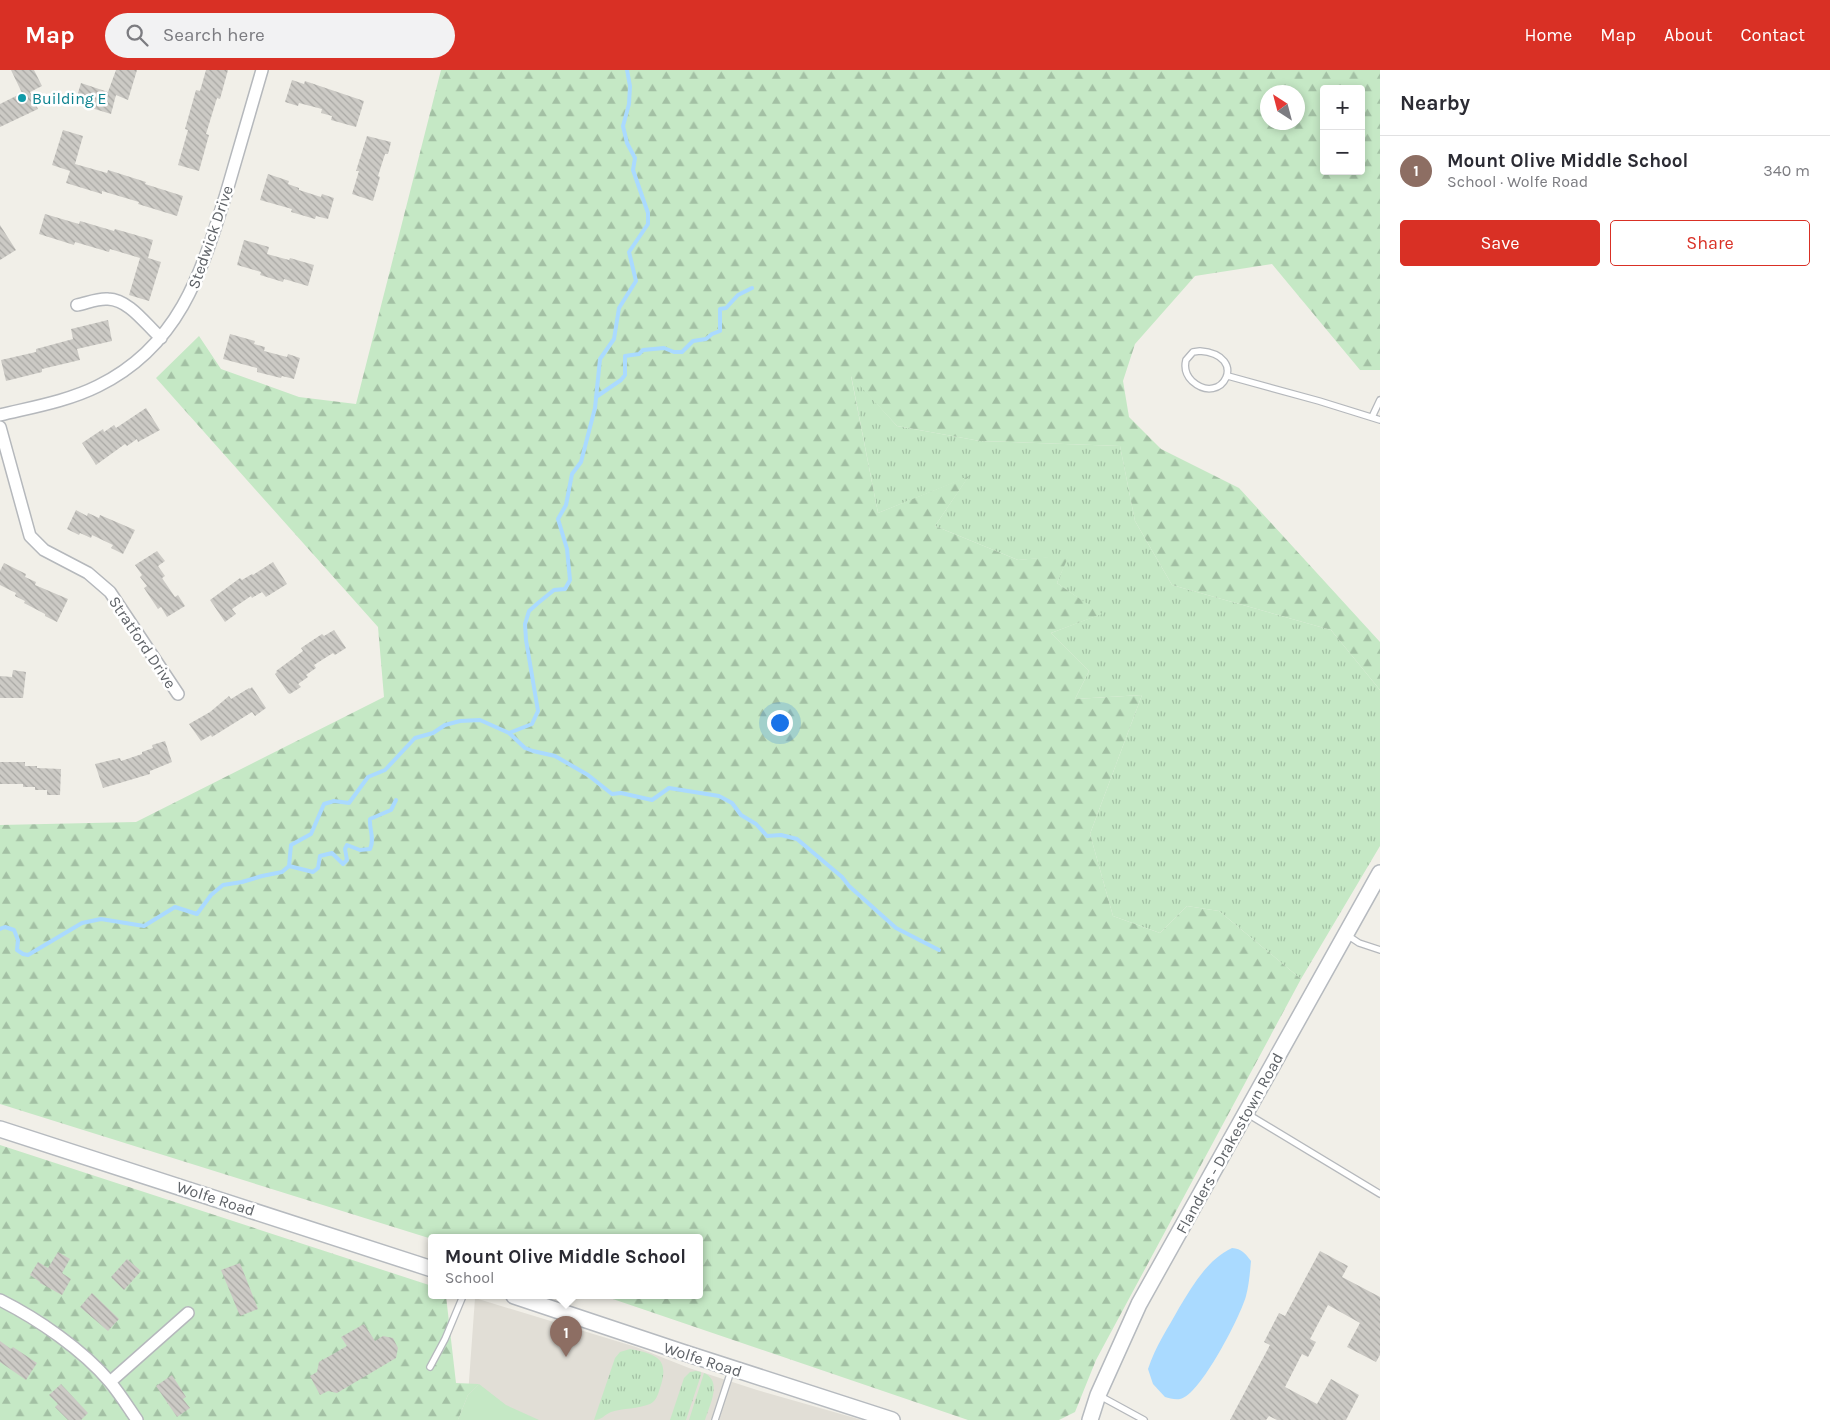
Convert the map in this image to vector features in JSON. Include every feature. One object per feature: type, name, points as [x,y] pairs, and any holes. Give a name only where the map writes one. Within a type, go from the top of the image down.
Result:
[{"type":"main road","name":"Flanders - Drakestown Road","points":[[1090,1420],[1098,1395],[1140,1304],[1380,872]]},
{"type":"main road","name":"Wolfe Road","points":[[0,1129],[428,1268]]},
{"type":"main road","name":"Wolfe Road","points":[[523,1299],[892,1420]]},
{"type":"street","name":"Stedwick Drive","points":[[0,415],[72,396],[99,386],[124,370],[161,338],[190,296],[204,262],[262,70]]},
{"type":"street","points":[[77,305],[100,299],[114,300],[132,310],[161,338]]},
{"type":"street","name":"Stratford Drive","points":[[0,427],[30,536],[44,550],[88,573],[110,592],[178,694]]},
{"type":"street","points":[[0,1300],[23,1312],[61,1338],[95,1366],[110,1382],[137,1420]]},
{"type":"street","points":[[110,1382],[188,1313]]},
{"type":"lane","points":[[1194,352],[1213,352],[1222,359],[1228,370],[1228,376],[1221,385],[1205,388],[1189,378],[1185,369],[1186,360],[1194,352]]},
{"type":"lane","points":[[1228,376],[1380,420]]},
{"type":"lane","points":[[1372,417],[1380,400]]},
{"type":"lane","points":[[1346,934],[1359,942],[1380,950]]},
{"type":"lane","points":[[1246,1112],[1380,1194]]},
{"type":"lane","points":[[430,1367],[445,1339],[461,1299]]},
{"type":"lane","points":[[715,1420],[732,1368]]},
{"type":"lane","points":[[1098,1395],[1144,1420]]},
{"type":"shaded area","points":[[475,1299],[478,1299],[636,1347],[689,1368],[757,1390],[862,1420],[458,1420],[468,1395]]},
{"type":"green space","points":[[441,70],[1380,70],[1380,370],[1360,370],[1272,264],[1195,276],[1135,344],[1123,381],[1129,417],[1161,449],[1239,488],[1380,642],[1380,690],[1331,630],[1172,585],[1135,521],[1120,446],[980,441],[897,426],[851,376],[878,513],[969,476],[935,526],[1018,560],[1069,555],[1057,583],[1102,614],[1051,633],[1089,671],[1075,699],[1142,695],[1090,834],[1113,916],[1160,933],[1187,906],[1219,911],[1301,979],[1096,1360],[1075,1412],[1059,1420],[968,1420],[613,1299],[703,1299],[703,1234],[428,1234],[428,1238],[0,1104],[0,825],[136,822],[384,697],[378,627],[156,378],[199,336],[221,369],[299,397],[356,404]]},
{"type":"green space","points":[[851,375],[897,426],[980,441],[1120,446],[1135,521],[1172,585],[1331,630],[1380,690],[1380,846],[1301,979],[1219,911],[1187,906],[1160,933],[1113,916],[1090,834],[1142,695],[1075,699],[1089,671],[1051,633],[1101,614],[1057,583],[1068,556],[1018,560],[935,526],[968,477],[878,513]]},
{"type":"green space","points":[[0,1145],[428,1285],[428,1299],[446,1299],[456,1383],[479,1384],[468,1395],[458,1420],[0,1420]]},
{"type":"green space","points":[[630,1349],[654,1356],[662,1364],[663,1378],[656,1398],[650,1404],[611,1412],[594,1420],[615,1358],[620,1352]]},
{"type":"green space","points":[[690,1372],[701,1372],[701,1375],[686,1420],[670,1420],[684,1378]]},
{"type":"green space","points":[[704,1373],[710,1377],[714,1388],[705,1420],[689,1420]]},
{"type":"green space","points":[[479,1384],[506,1405],[539,1420],[458,1420],[468,1395]]},
{"type":"water","points":[[1232,1248],[1243,1252],[1251,1261],[1249,1283],[1243,1306],[1219,1354],[1198,1384],[1180,1399],[1165,1397],[1153,1384],[1148,1369],[1154,1353],[1179,1308],[1201,1274],[1215,1259]]},
{"type":"building","name":"Building E","points":[[11,70],[34,70],[42,86],[30,92],[38,109],[0,127],[0,104],[22,93]]},
{"type":"building","points":[[116,70],[137,70],[128,100],[116,95],[111,114],[75,103],[81,83],[108,92]]},
{"type":"building","points":[[206,70],[228,70],[220,99],[217,98],[206,134],[209,135],[199,171],[178,165],[188,130],[185,129],[196,90],[200,91]]},
{"type":"building","points":[[292,80],[304,84],[305,81],[364,101],[356,127],[331,120],[332,116],[321,113],[322,109],[299,103],[298,106],[285,102]]},
{"type":"building","points":[[63,130],[83,136],[75,164],[107,173],[108,170],[183,196],[177,216],[102,191],[102,194],[66,183],[70,171],[52,165]]},
{"type":"building","points":[[367,136],[391,142],[378,176],[380,177],[373,201],[352,194],[359,171],[356,171]]},
{"type":"building","points":[[268,174],[289,181],[288,184],[299,188],[299,190],[321,197],[322,194],[334,198],[328,219],[316,216],[315,219],[291,212],[292,209],[260,200]]},
{"type":"building","points":[[45,214],[79,224],[80,221],[114,231],[115,229],[153,240],[148,258],[161,262],[149,301],[129,295],[140,258],[110,249],[109,252],[75,242],[74,245],[39,234]]},
{"type":"building","points":[[0,225],[16,250],[0,260]]},
{"type":"building","points":[[244,240],[269,247],[267,254],[314,265],[308,286],[284,279],[283,282],[260,275],[261,272],[237,265]]},
{"type":"building","points":[[108,320],[112,341],[77,349],[80,360],[42,369],[42,372],[6,381],[1,360],[36,352],[36,349],[73,339],[71,329]]},
{"type":"building","points":[[230,334],[255,341],[254,344],[265,347],[264,351],[287,357],[288,354],[300,358],[294,379],[257,372],[257,368],[223,359]]},
{"type":"building","points":[[146,408],[160,430],[138,442],[137,439],[127,446],[125,444],[96,465],[82,443],[103,429],[104,432],[114,425],[116,428]]},
{"type":"building","points":[[76,510],[87,516],[88,513],[99,518],[100,515],[135,530],[123,554],[111,548],[113,545],[92,535],[91,538],[67,529]]},
{"type":"building","points":[[157,551],[165,561],[158,566],[165,576],[162,578],[175,597],[178,595],[185,606],[167,617],[161,607],[158,609],[144,588],[147,586],[140,577],[142,575],[135,565]]},
{"type":"building","points":[[273,562],[287,584],[266,597],[262,592],[252,598],[251,596],[232,609],[236,614],[225,622],[210,600],[240,578],[242,580],[253,575]]},
{"type":"building","points":[[4,563],[26,574],[25,577],[36,582],[35,585],[68,599],[57,622],[24,603],[25,601],[15,596],[16,593],[0,585],[0,571]]},
{"type":"building","points":[[334,630],[346,648],[335,655],[333,653],[314,665],[316,668],[298,684],[301,687],[290,694],[288,693],[275,674],[276,671],[303,651],[301,648],[322,634],[324,636]]},
{"type":"building","points":[[13,670],[26,672],[23,698],[0,698],[0,676],[12,677]]},
{"type":"building","points":[[252,687],[266,708],[255,716],[252,712],[212,737],[211,735],[201,741],[189,724],[210,712],[229,696],[231,699]]},
{"type":"building","points":[[165,741],[172,762],[150,771],[150,774],[103,788],[95,764],[120,758],[121,761],[142,754],[142,752],[153,748],[152,745]]},
{"type":"building","points":[[0,762],[25,762],[25,766],[61,769],[60,795],[47,795],[47,790],[23,787],[23,784],[0,784]]},
{"type":"building","points":[[1320,1251],[1348,1266],[1342,1277],[1380,1297],[1380,1355],[1376,1362],[1347,1347],[1360,1323],[1328,1305],[1310,1339],[1316,1342],[1308,1357],[1302,1354],[1285,1387],[1317,1404],[1331,1379],[1359,1395],[1346,1420],[1277,1420],[1269,1416],[1266,1420],[1230,1420],[1270,1345],[1264,1342],[1279,1313],[1285,1316]]},
{"type":"building","points":[[58,1252],[70,1259],[62,1273],[71,1279],[62,1295],[30,1275],[38,1262],[48,1268]]},
{"type":"building","points":[[127,1259],[141,1271],[124,1290],[111,1277]]},
{"type":"building","points":[[240,1263],[258,1309],[240,1316],[221,1270]]},
{"type":"building","points":[[92,1293],[119,1319],[108,1331],[80,1307]]},
{"type":"building","points":[[364,1324],[375,1341],[383,1336],[393,1338],[398,1348],[396,1358],[337,1393],[328,1391],[320,1395],[310,1376],[317,1372],[319,1362],[347,1346],[341,1337]]},
{"type":"building","points":[[0,1341],[37,1363],[26,1380],[0,1362]]},
{"type":"building","points":[[172,1375],[186,1397],[183,1399],[190,1408],[177,1417],[156,1386]]},
{"type":"building","points":[[61,1384],[88,1413],[81,1420],[68,1420],[55,1407],[58,1404],[49,1395]]},
{"type":"waterway","points":[[0,929],[5,927],[14,930],[18,940],[17,950],[28,955],[82,923],[101,919],[144,926],[175,907],[197,914],[211,895],[223,885],[282,872],[289,866],[291,845],[311,834],[324,804],[334,801],[349,803],[368,777],[385,770],[415,738],[433,733],[445,725],[460,721],[480,720],[509,733],[532,724],[538,711],[525,624],[529,611],[554,590],[565,589],[570,580],[567,549],[558,519],[566,505],[572,474],[581,462],[595,408],[600,359],[614,339],[619,308],[636,281],[629,252],[648,224],[648,213],[633,170],[635,158],[627,143],[623,126],[629,104],[630,86],[627,70]]},
{"type":"waterway","points":[[596,397],[621,380],[625,375],[625,356],[639,354],[643,350],[664,348],[674,352],[682,352],[693,341],[706,339],[720,331],[720,309],[726,308],[738,295],[752,288]]},
{"type":"waterway","points":[[509,733],[525,748],[555,756],[588,775],[612,794],[621,793],[652,800],[669,788],[719,796],[732,803],[741,815],[756,824],[767,836],[781,835],[797,839],[842,877],[849,886],[896,928],[939,950]]},
{"type":"waterway","points":[[289,866],[313,872],[318,868],[320,856],[332,853],[343,864],[347,860],[345,849],[347,845],[360,850],[370,849],[372,842],[370,819],[391,810],[396,800]]},
{"type":"place","name":"Building E","points":[[22,98]]},
{"type":"place","name":"Mount Olive Middle School","points":[[566,1357]]}]
